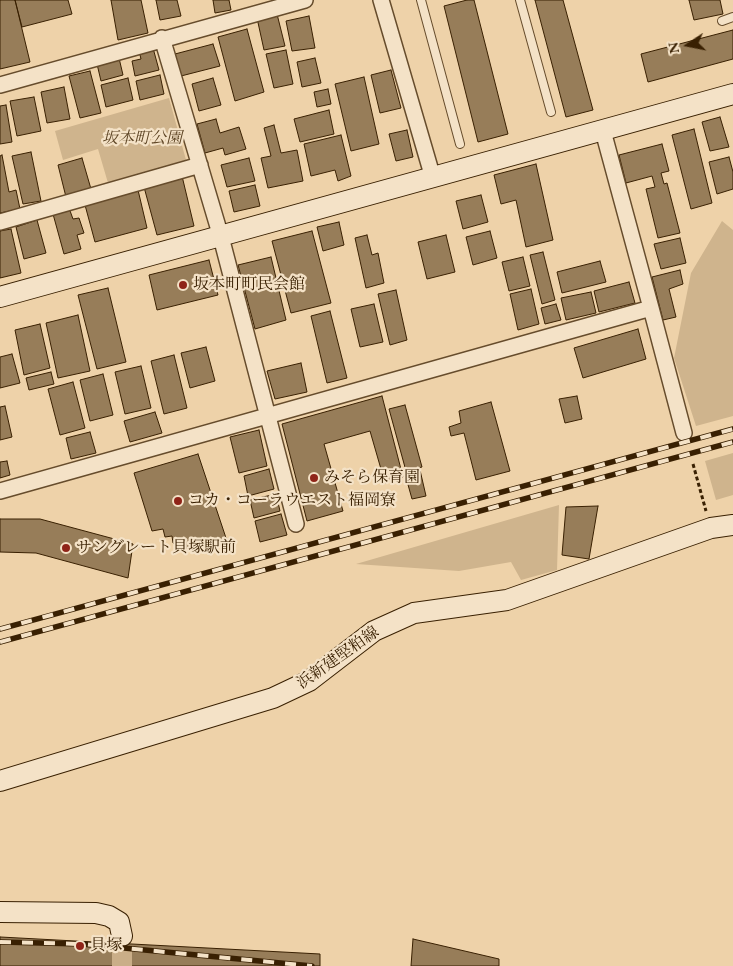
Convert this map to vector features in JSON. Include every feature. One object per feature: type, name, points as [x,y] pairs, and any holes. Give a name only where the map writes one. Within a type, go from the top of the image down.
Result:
[{"type":"street","points":[[0,85],[162,38],[306,0]]},
{"type":"street","points":[[381,0],[433,178]]},
{"type":"street","points":[[162,38],[221,237],[296,524]]},
{"type":"street","points":[[0,297],[733,94]]},
{"type":"street","points":[[603,131],[684,433]]},
{"type":"street","points":[[0,222],[200,165]]},
{"type":"street","points":[[0,491],[651,308]]},
{"type":"street","name":"浜新建堅粕線","points":[[0,781],[274,698],[309,682],[356,643],[393,621],[437,608],[507,600],[711,528],[733,526]]},
{"type":"street","points":[[0,912],[96,913],[110,916],[119,922],[122,936]]},
{"type":"lane","points":[[421,0],[460,144]]},
{"type":"lane","points":[[520,0],[551,112]]},
{"type":"lane","points":[[722,21],[733,17]]},
{"type":"path","points":[[693,464],[711,528]]},
{"type":"green space","name":"坂本町公園","points":[[169,98],[186,160],[108,183],[98,149],[63,160],[55,131]]},
{"type":"green space","points":[[722,221],[733,230],[733,416],[696,426],[674,358],[691,273]]},
{"type":"green space","points":[[733,453],[733,495],[716,500],[705,461]]},
{"type":"green space","points":[[559,505],[557,570],[521,580],[511,562],[459,571],[356,564]]},
{"type":"building","points":[[0,0],[15,0],[30,62],[0,69]]},
{"type":"building","points":[[15,0],[68,0],[72,14],[22,27]]},
{"type":"building","points":[[111,0],[141,0],[148,33],[118,40]]},
{"type":"building","points":[[156,0],[177,0],[181,16],[160,20]]},
{"type":"building","points":[[213,0],[229,0],[231,10],[215,13]]},
{"type":"building","points":[[474,0],[508,134],[478,142],[444,6]]},
{"type":"building","points":[[535,0],[563,0],[593,110],[566,117]]},
{"type":"building","points":[[689,0],[720,0],[723,14],[694,20]]},
{"type":"building","points":[[277,14],[285,46],[264,50],[257,18]]},
{"type":"building","points":[[309,16],[315,48],[292,51],[286,21]]},
{"type":"building","points":[[247,29],[264,92],[235,101],[218,37]]},
{"type":"building","points":[[733,30],[733,59],[648,82],[641,54]]},
{"type":"building","points":[[213,44],[220,66],[181,76],[175,54]]},
{"type":"building","points":[[153,48],[159,70],[135,76],[132,61],[141,59],[139,51]]},
{"type":"building","points":[[286,50],[293,84],[274,88],[266,54]]},
{"type":"building","points":[[119,58],[123,75],[101,81],[97,64]]},
{"type":"building","points":[[315,58],[321,83],[302,87],[297,62]]},
{"type":"building","points":[[391,70],[401,108],[380,113],[371,75]]},
{"type":"building","points":[[90,71],[101,113],[80,118],[69,76]]},
{"type":"building","points":[[160,75],[164,94],[140,100],[136,81]]},
{"type":"building","points":[[364,77],[379,144],[351,151],[335,84]]},
{"type":"building","points":[[128,78],[133,100],[106,107],[101,85]]},
{"type":"building","points":[[213,78],[221,105],[199,111],[192,84]]},
{"type":"building","points":[[64,87],[70,119],[47,123],[41,92]]},
{"type":"building","points":[[328,89],[331,104],[317,107],[314,92]]},
{"type":"building","points":[[34,97],[41,131],[17,136],[10,101]]},
{"type":"building","points":[[6,105],[12,142],[0,144],[0,106]]},
{"type":"building","points":[[329,110],[334,134],[300,142],[294,119]]},
{"type":"building","points":[[720,117],[729,147],[710,151],[702,122]]},
{"type":"building","points":[[216,119],[220,133],[239,127],[246,149],[225,155],[223,148],[205,153],[197,124]]},
{"type":"building","points":[[274,125],[281,153],[297,150],[303,181],[268,188],[261,158],[271,156],[264,128]]},
{"type":"building","points":[[694,129],[712,203],[691,209],[672,135]]},
{"type":"building","points":[[407,130],[413,157],[396,161],[389,134]]},
{"type":"building","points":[[341,135],[351,176],[338,181],[335,170],[311,176],[304,144]]},
{"type":"building","points":[[662,144],[669,171],[661,173],[664,184],[667,183],[680,233],[658,238],[646,189],[655,187],[652,176],[626,183],[619,155]]},
{"type":"building","points":[[31,152],[41,201],[23,204],[12,156]]},
{"type":"building","points":[[2,155],[9,192],[16,190],[20,209],[0,213],[0,156]]},
{"type":"building","points":[[729,157],[733,172],[733,189],[717,194],[709,162]]},
{"type":"building","points":[[82,158],[91,189],[66,197],[58,165]]},
{"type":"building","points":[[249,158],[255,181],[227,187],[221,165]]},
{"type":"building","points":[[536,164],[553,240],[526,247],[516,200],[501,204],[494,175]]},
{"type":"building","points":[[182,176],[194,226],[157,235],[144,187]]},
{"type":"building","points":[[255,185],[260,206],[234,212],[229,191]]},
{"type":"building","points":[[138,190],[147,228],[95,242],[85,205]]},
{"type":"building","points":[[481,195],[488,222],[463,229],[456,201]]},
{"type":"building","points":[[69,208],[73,219],[79,218],[84,233],[77,235],[81,249],[64,254],[53,214]]},
{"type":"building","points":[[37,220],[46,253],[24,259],[16,227]]},
{"type":"building","points":[[339,222],[344,245],[323,251],[317,227]]},
{"type":"building","points":[[11,229],[21,273],[0,278],[0,231]]},
{"type":"building","points":[[312,231],[331,303],[291,313],[272,241]]},
{"type":"building","points":[[490,231],[497,258],[473,265],[466,237]]},
{"type":"building","points":[[367,235],[372,255],[378,253],[384,283],[366,288],[355,238]]},
{"type":"building","points":[[446,235],[455,272],[427,279],[418,242]]},
{"type":"building","points":[[680,238],[686,263],[661,269],[654,244]]},
{"type":"building","points":[[543,252],[555,300],[542,304],[530,255]]},
{"type":"building","points":[[271,257],[286,320],[255,329],[238,265]]},
{"type":"building","points":[[523,257],[530,286],[509,291],[502,262]]},
{"type":"building","name":"坂本町町民会館","points":[[209,260],[218,295],[157,310],[149,275]]},
{"type":"building","points":[[600,261],[606,282],[562,293],[557,272]]},
{"type":"building","points":[[680,270],[683,284],[669,289],[676,317],[663,320],[652,277]]},
{"type":"building","points":[[629,282],[635,303],[599,312],[594,291]]},
{"type":"building","points":[[108,288],[126,362],[97,369],[78,295]]},
{"type":"building","points":[[531,289],[539,324],[518,330],[510,294]]},
{"type":"building","points":[[396,290],[407,340],[390,345],[378,294]]},
{"type":"building","points":[[591,292],[596,313],[566,320],[561,298]]},
{"type":"building","points":[[374,304],[383,342],[360,347],[351,309]]},
{"type":"building","points":[[556,304],[561,320],[545,324],[541,308]]},
{"type":"building","points":[[330,311],[347,378],[327,383],[311,316]]},
{"type":"building","points":[[78,315],[90,371],[58,378],[46,323]]},
{"type":"building","points":[[40,324],[50,368],[24,375],[15,330]]},
{"type":"building","points":[[638,329],[646,359],[583,378],[574,348]]},
{"type":"building","points":[[206,347],[215,381],[190,388],[181,353]]},
{"type":"building","points":[[12,354],[20,383],[0,388],[0,357]]},
{"type":"building","points":[[174,355],[187,408],[164,414],[151,361]]},
{"type":"building","points":[[301,363],[307,392],[275,399],[267,371]]},
{"type":"building","points":[[141,366],[151,408],[125,414],[115,372]]},
{"type":"building","points":[[51,372],[54,384],[29,390],[26,378]]},
{"type":"building","points":[[103,374],[113,415],[90,421],[80,380]]},
{"type":"building","points":[[73,382],[85,428],[60,435],[48,389]]},
{"type":"building","points":[[382,396],[403,477],[385,483],[370,431],[324,444],[343,511],[307,521],[282,424]]},
{"type":"building","points":[[577,396],[582,419],[565,423],[559,399]]},
{"type":"building","points":[[491,402],[510,471],[476,480],[464,433],[451,436],[449,427],[461,423],[459,411]]},
{"type":"building","points":[[405,405],[422,467],[406,471],[389,409]]},
{"type":"building","points":[[5,406],[12,437],[0,440],[0,407]]},
{"type":"building","points":[[155,412],[162,433],[130,442],[124,421]]},
{"type":"building","points":[[259,430],[267,466],[239,473],[230,437]]},
{"type":"building","points":[[90,432],[96,453],[71,459],[66,438]]},
{"type":"building","name":"コカ・コーラウエスト福岡寮","points":[[198,454],[226,538],[183,549],[173,543],[172,536],[165,537],[163,529],[152,531],[134,473]]},
{"type":"building","points":[[7,461],[10,475],[0,478],[0,462]]},
{"type":"building","points":[[269,469],[274,489],[248,496],[244,476]]},
{"type":"building","points":[[420,470],[426,496],[412,499],[405,474]]},
{"type":"building","points":[[276,494],[280,511],[254,518],[250,500]]},
{"type":"building","points":[[598,506],[589,559],[562,555],[566,507]]},
{"type":"building","points":[[281,514],[287,535],[260,542],[255,521]]},
{"type":"building","name":"サングレート貝塚駅前","points":[[0,519],[40,519],[133,544],[128,578],[36,553],[0,552]]},
{"type":"building","name":"貝塚","points":[[0,937],[320,954],[320,966],[0,966]]},
{"type":"building","points":[[413,939],[499,959],[499,966],[411,966]]},
{"type":"tunnel","points":[[122,936],[122,966]]},
{"type":"railway","points":[[0,629],[733,429]]},
{"type":"railway","points":[[0,642],[733,442]]},
{"type":"railway","points":[[0,942],[82,944],[312,966]]},
{"type":"place","name":"坂本町町民会館","points":[[183,285]]},
{"type":"place","name":"みそら保育園","points":[[314,478]]},
{"type":"place","name":"コカ・コーラウエスト福岡寮","points":[[178,501]]},
{"type":"place","name":"サングレート貝塚駅前","points":[[66,548]]},
{"type":"place","name":"貝塚","points":[[80,946]]}]
